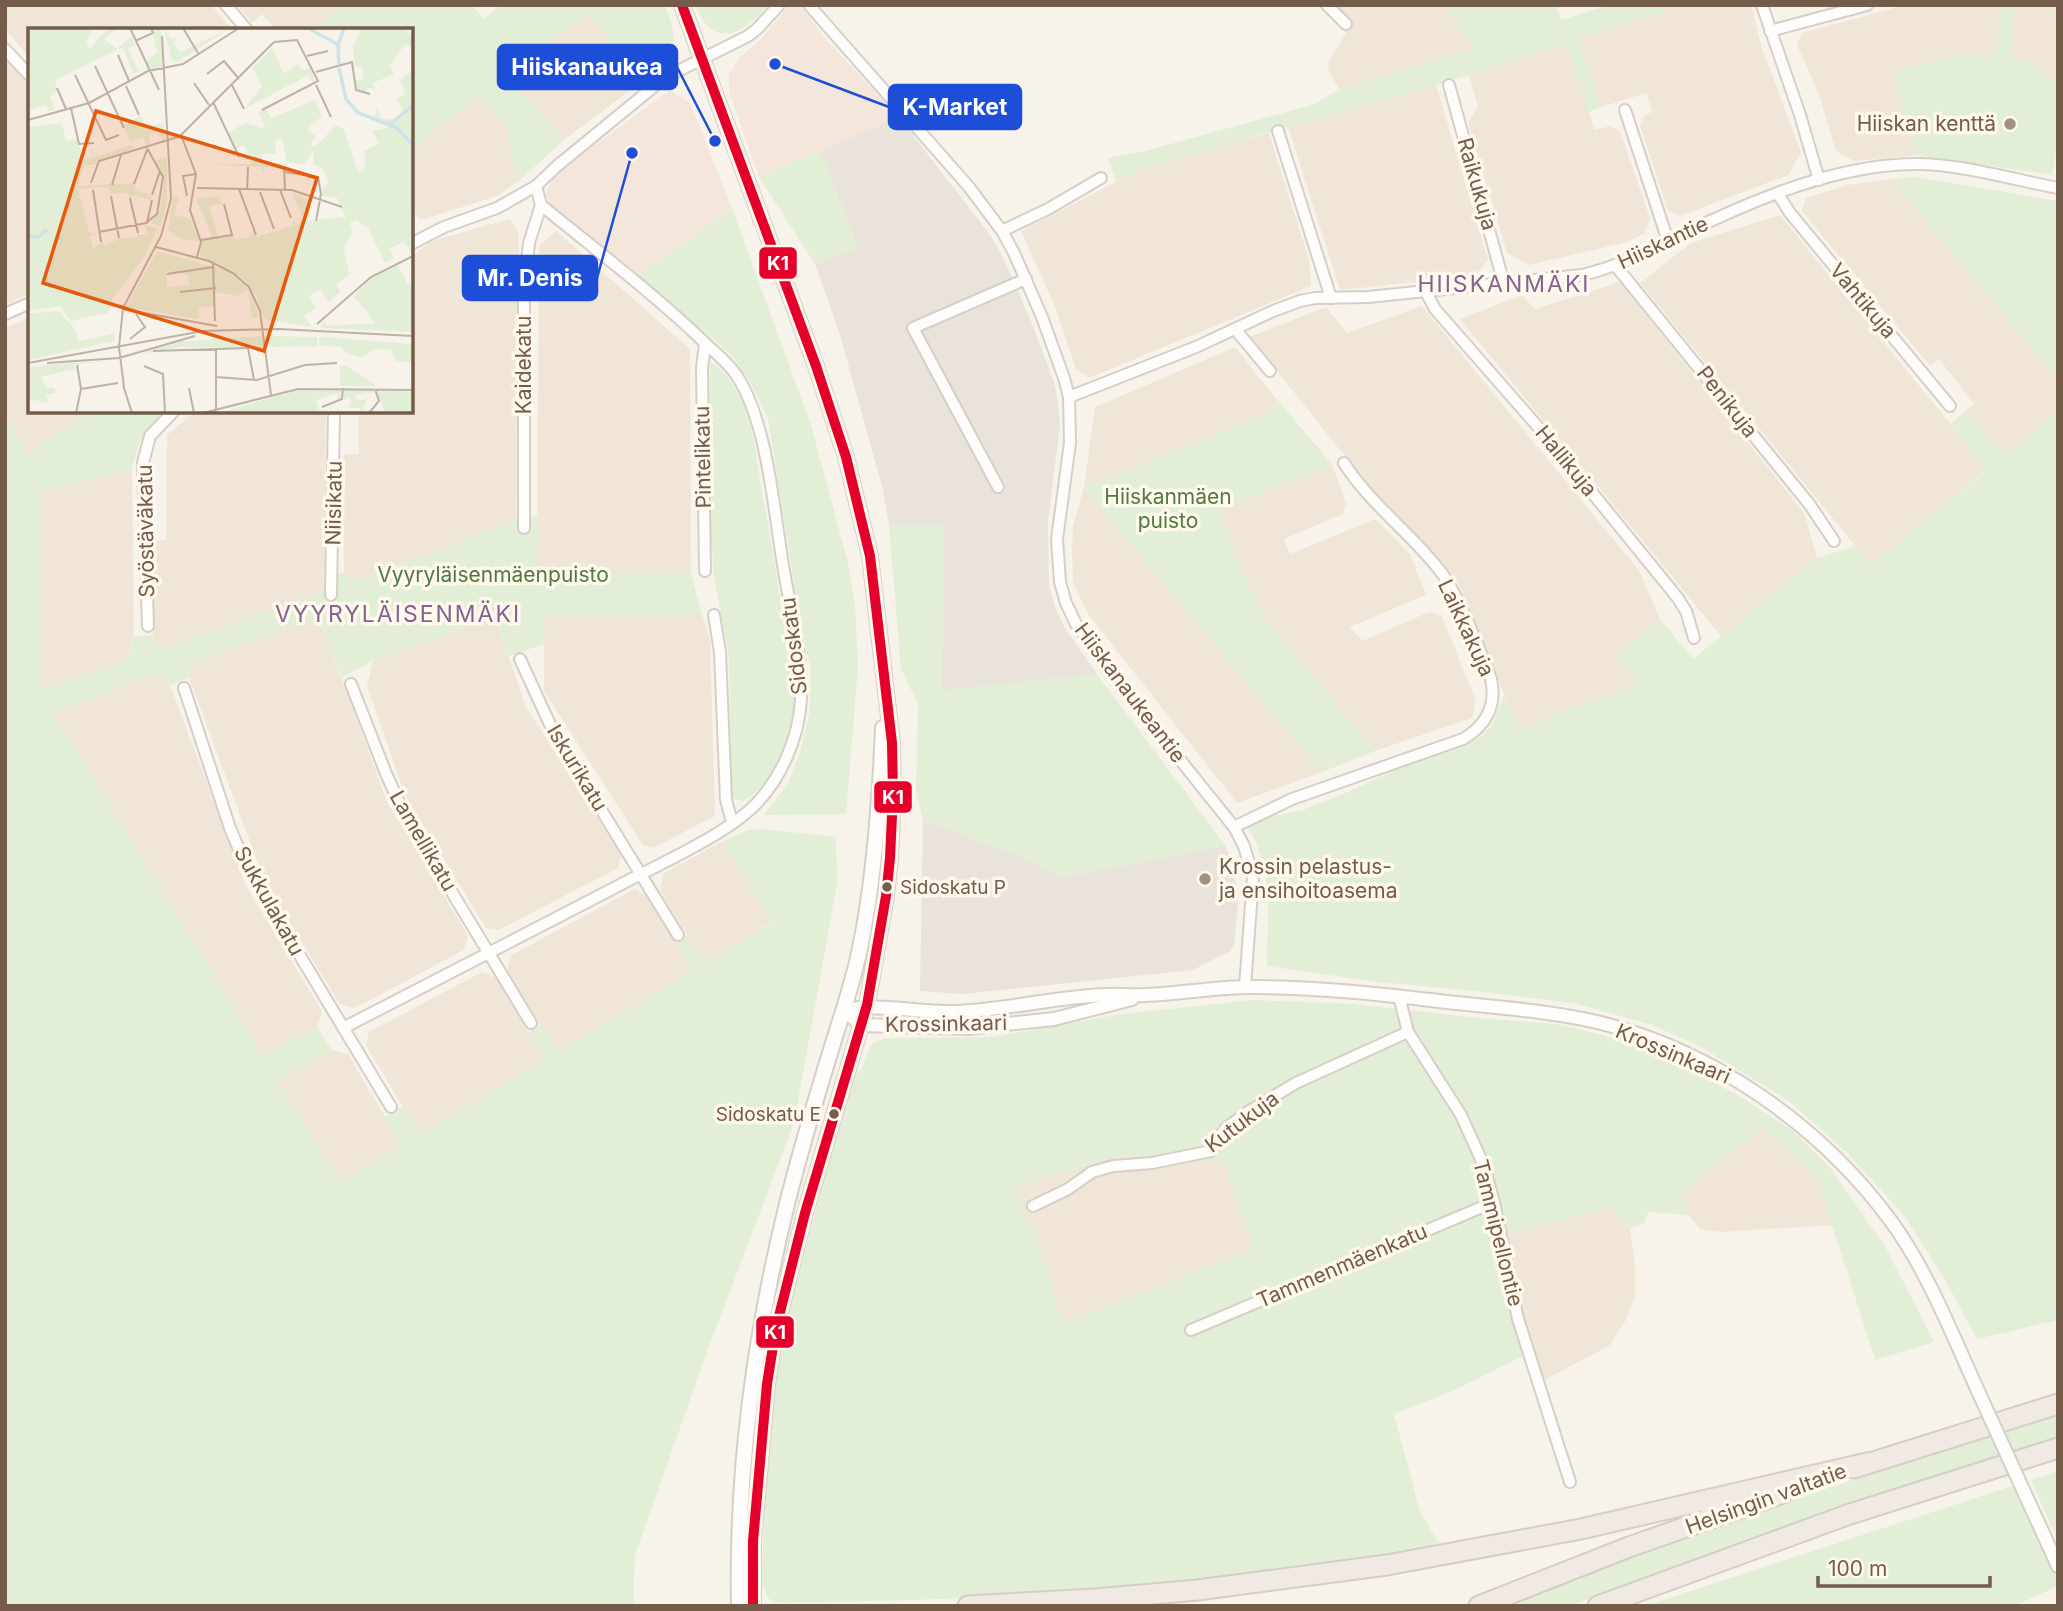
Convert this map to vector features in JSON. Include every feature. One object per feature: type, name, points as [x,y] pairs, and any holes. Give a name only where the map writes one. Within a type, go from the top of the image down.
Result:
[{"type":"highway","name":"Helsingin valtatie","points":[[1479,1606],[1629,1548],[1867,1463],[2058,1404]]},
{"type":"highway","name":"Helsingin valtatie","points":[[1598,1606],[1850,1514],[2058,1448]]},
{"type":"highway","points":[[968,1606],[1133,1596],[1283,1580],[1387,1565],[1581,1529],[1867,1463]]},
{"type":"main road","points":[[682,5],[816,366],[845,457],[870,556],[892,743],[892,827],[886,896],[867,1005],[805,1213],[776,1328],[758,1468],[753,1541],[753,1606]]},
{"type":"main road","points":[[739,1606],[737,1542],[741,1468],[751,1383],[786,1207],[862,942],[882,740],[885,674]]},
{"type":"street","points":[[226,5],[245,28]]},
{"type":"street","points":[[413,243],[444,227],[497,208],[536,186],[657,84],[748,36],[779,5]]},
{"type":"street","name":"Hiiskanaukeantie","points":[[809,5],[969,187],[1002,232],[1026,279],[1069,397],[1069,443],[1057,539],[1060,582],[1066,603],[1076,624],[1108,670],[1234,827],[1250,862],[1253,877],[1245,987]]},
{"type":"street","points":[[1327,5],[1346,24]]},
{"type":"street","points":[[1762,5],[1819,180]]},
{"type":"street","points":[[1770,31],[1867,5]]},
{"type":"street","points":[[5,49],[28,74]]},
{"type":"street","name":"Raikukuja","points":[[1449,85],[1504,284]]},
{"type":"street","points":[[1625,110],[1668,241]]},
{"type":"street","points":[[1278,131],[1331,298]]},
{"type":"street","name":"Hiiskantie","points":[[1069,397],[1196,347],[1286,305],[1314,298],[1368,298],[1574,276],[1615,265],[1715,218],[1778,194],[1819,180],[1883,166],[1924,164],[2058,188]]},
{"type":"street","points":[[1002,232],[1101,178]]},
{"type":"street","points":[[536,186],[541,205]]},
{"type":"street","name":"Vahtikuja","points":[[1778,194],[1790,213],[1950,406]]},
{"type":"street","name":"Sidoskatu","points":[[343,1028],[641,874],[732,822],[764,794],[785,762],[798,722],[801,678],[758,425],[745,390],[736,374],[692,330],[541,205]]},
{"type":"street","name":"Kaidekatu","points":[[524,528],[524,290],[529,243],[541,205]]},
{"type":"street","name":"Penikuja","points":[[1615,265],[1810,505],[1834,541]]},
{"type":"street","points":[[998,486],[913,328],[1026,279]]},
{"type":"street","name":"Hallikuja","points":[[1426,292],[1434,309],[1546,436],[1676,597],[1686,611],[1694,638]]},
{"type":"street","points":[[5,314],[28,304]]},
{"type":"street","points":[[1235,329],[1270,371]]},
{"type":"street","name":"Pintelikatu","points":[[705,344],[702,368],[705,571]]},
{"type":"street","name":"Syöstäväkatu","points":[[148,626],[143,475],[145,454],[150,436],[172,413]]},
{"type":"street","name":"Niisikatu","points":[[331,595],[334,413]]},
{"type":"street","name":"Laikkakuja","points":[[1234,827],[1292,799],[1463,739],[1479,728],[1492,704],[1494,696],[1491,679],[1447,581],[1434,563],[1361,486],[1344,463]]},
{"type":"street","points":[[714,615],[720,652],[726,800],[732,822]]},
{"type":"street","name":"Iskurikatu","points":[[520,659],[554,733],[678,934]]},
{"type":"street","name":"Lamellikatu","points":[[351,684],[404,813],[531,1023]]},
{"type":"street","name":"Sukkulakatu","points":[[184,688],[226,815],[246,866],[391,1107]]},
{"type":"street","name":"Krossinkaari","points":[[844,1010],[867,1005],[937,1013],[972,1011],[1105,995],[1146,995],[1245,987],[1357,991],[1560,1015],[1597,1022],[1632,1033],[1705,1063],[1800,1125],[1847,1169],[1893,1224],[1928,1284],[2058,1566]]},
{"type":"street","name":"Krossinkaari","points":[[844,1010],[861,1026],[980,1027],[1054,1019],[1146,995]]},
{"type":"street","name":"Tammipellontie","points":[[1399,996],[1408,1032],[1461,1115],[1484,1166],[1518,1318],[1570,1482]]},
{"type":"street","name":"Kutukuja","points":[[1033,1206],[1069,1189],[1093,1172],[1113,1166],[1152,1163],[1211,1151],[1226,1128],[1272,1097],[1296,1083],[1408,1032]]},
{"type":"street","name":"Tammenmäenkatu","points":[[1191,1330],[1494,1202]]},
{"type":"shaded area","points":[[5,5],[211,5],[231,28],[28,28],[28,56],[5,29]]},
{"type":"shaded area","points":[[237,5],[341,5],[315,28],[274,28],[262,14],[252,23]]},
{"type":"shaded area","points":[[1318,5],[1441,5],[1476,49],[1339,89],[1328,70],[1329,61],[1346,33]]},
{"type":"shaded area","points":[[1683,5],[1751,5],[1761,45],[1801,153],[1788,175],[1680,216],[1668,211],[1640,126],[1645,115],[1652,112],[1647,93],[1601,107],[1579,39]]},
{"type":"shaded area","points":[[1905,5],[2000,5],[1997,57],[1958,55],[1892,72],[1917,155],[1854,161],[1836,151],[1818,92],[1797,45],[1802,33]]},
{"type":"shaded area","points":[[2013,5],[2058,5],[2058,90],[2029,60],[2010,58]]},
{"type":"shaded area","points":[[788,6],[798,7],[806,13],[822,35],[899,117],[759,177],[729,92],[729,75],[738,59],[761,39]]},
{"type":"shaded area","points":[[588,14],[645,79],[564,140],[507,76]]},
{"type":"shaded area","points":[[1566,44],[1595,130],[1610,126],[1620,131],[1650,218],[1645,233],[1627,242],[1529,265],[1507,253],[1468,123],[1478,106],[1469,75]]},
{"type":"shaded area","points":[[5,59],[28,86],[28,294],[5,305]]},
{"type":"shaded area","points":[[1436,85],[1488,260],[1475,276],[1340,290],[1288,127]]},
{"type":"shaded area","points":[[670,90],[690,103],[732,208],[637,277],[553,210],[546,195],[555,174]]},
{"type":"shaded area","points":[[481,95],[508,129],[512,166],[520,180],[497,196],[421,220],[413,212],[413,147]]},
{"type":"shaded area","points":[[899,117],[991,236],[1031,321],[1054,382],[1060,425],[1048,521],[1049,586],[1065,628],[1097,674],[942,691],[943,525],[889,526],[883,490],[840,335],[815,264],[858,248],[820,151]]},
{"type":"shaded area","points":[[1269,133],[1309,260],[1311,286],[1089,378],[1076,369],[1056,309],[1021,231],[1143,168]]},
{"type":"shaded area","points":[[1891,179],[2058,379],[2058,412],[2004,456],[1966,410],[1974,404],[1939,359],[1930,366],[1802,211],[1806,198],[1848,185]]},
{"type":"shaded area","points":[[1780,215],[1987,469],[1871,565],[1640,283],[1691,243]]},
{"type":"shaded area","points":[[510,219],[519,234],[516,516],[509,524],[354,581],[346,578],[344,572],[343,455],[359,454],[358,413],[413,413],[413,255],[431,241]]},
{"type":"shaded area","points":[[556,231],[690,349],[691,573],[537,575],[539,246]]},
{"type":"shaded area","points":[[1620,282],[1804,513],[1817,558],[1721,636],[1460,319],[1522,295],[1535,309]]},
{"type":"shaded area","points":[[1422,306],[1640,572],[1660,619],[1616,656],[1640,684],[1519,730],[1456,578],[1363,479],[1250,337],[1326,307],[1347,333]]},
{"type":"shaded area","points":[[28,318],[28,413],[90,413],[28,454],[5,415],[5,328]]},
{"type":"shaded area","points":[[1235,347],[1278,401],[1266,414],[1084,488],[1322,772],[1237,803],[1088,614],[1073,582],[1072,548],[1073,526],[1084,487],[1095,407]]},
{"type":"shaded area","points":[[193,413],[326,413],[324,587],[318,593],[164,648],[155,644],[153,541],[166,540],[167,435]]},
{"type":"shaded area","points":[[1332,464],[1346,503],[1343,514],[1284,539],[1290,554],[1375,519],[1410,554],[1426,595],[1350,627],[1362,641],[1429,612],[1442,616],[1476,701],[1472,718],[1375,751],[1262,615],[1218,512]]},
{"type":"shaded area","points":[[132,469],[134,637],[129,656],[122,663],[40,691],[40,492]]},
{"type":"shaded area","points":[[544,615],[702,615],[710,639],[715,816],[653,848],[643,845],[544,691]]},
{"type":"shaded area","points":[[495,617],[526,707],[621,855],[618,868],[499,930],[486,928],[405,795],[367,686],[373,661]]},
{"type":"shaded area","points":[[305,622],[317,622],[324,630],[388,804],[468,935],[464,950],[355,1008],[340,1004],[267,887],[189,678],[188,668],[194,662]]},
{"type":"shaded area","points":[[152,675],[163,676],[170,685],[245,884],[322,1011],[317,1027],[263,1056],[53,712]]},
{"type":"shaded area","points":[[923,820],[1019,856],[1062,877],[1226,846],[1237,886],[1234,944],[1230,951],[1193,970],[962,994],[920,991]]},
{"type":"shaded area","points":[[723,841],[772,922],[704,964],[660,890],[664,873]]},
{"type":"shaded area","points":[[635,889],[649,897],[692,971],[557,1052],[507,972],[511,955]]},
{"type":"shaded area","points":[[482,972],[496,977],[545,1059],[420,1135],[366,1045],[369,1032]]},
{"type":"shaded area","points":[[332,1050],[348,1054],[402,1145],[340,1182],[278,1080]]},
{"type":"shaded area","points":[[1764,1127],[1817,1178],[1833,1225],[1720,1232],[1700,1229],[1689,1215],[1680,1193]]},
{"type":"shaded area","points":[[1118,1155],[1224,1163],[1254,1249],[1064,1323],[1051,1289],[1046,1263],[1013,1188]]},
{"type":"shaded area","points":[[1609,1208],[1630,1228],[1635,1266],[1635,1297],[1626,1320],[1609,1346],[1538,1383],[1501,1236]]},
{"type":"green space","points":[[341,5],[472,5],[484,19],[501,5],[665,5],[673,39],[668,53],[645,79],[588,14],[507,75],[564,140],[520,180],[512,166],[508,129],[481,95],[413,147],[413,28],[315,28]]},
{"type":"green space","points":[[696,5],[768,5],[739,30],[719,33],[703,19]]},
{"type":"green space","points":[[1441,5],[1556,5],[1561,20],[1609,5],[1683,5],[1579,39],[1601,107],[1589,112],[1566,44],[1436,85],[1144,168],[1116,182],[1108,158],[1145,151],[1315,104],[1339,89],[1476,49]]},
{"type":"green space","points":[[2000,5],[2013,5],[2010,58],[2029,60],[2058,90],[2058,143],[2052,175],[1917,155],[1892,72],[1958,55],[1996,57]]},
{"type":"green space","points":[[820,151],[858,248],[815,264],[759,177]]},
{"type":"green space","points":[[1916,177],[2058,201],[2058,379],[1891,179]]},
{"type":"green space","points":[[732,208],[811,425],[847,559],[855,605],[858,667],[846,814],[764,815],[787,785],[800,753],[810,709],[811,671],[800,622],[768,418],[751,384],[733,357],[637,277]]},
{"type":"green space","points":[[710,362],[733,384],[749,422],[795,685],[793,726],[784,751],[763,785],[743,801],[732,798],[729,657],[714,576],[711,537]]},
{"type":"green space","name":"Hiiskanmäen puisto","points":[[1278,401],[1332,464],[1218,512],[1262,615],[1375,751],[1322,772],[1084,488],[1266,414]]},
{"type":"green space","points":[[1966,410],[2004,456],[2058,412],[2058,1320],[1977,1339],[1943,1276],[1904,1215],[1849,1155],[1789,1101],[1701,1047],[1652,1025],[1578,1004],[1378,982],[1267,966],[1266,877],[1256,843],[1247,827],[1262,818],[1303,810],[1397,769],[1462,747],[1482,736],[1492,725],[1504,695],[1519,729],[1639,684],[1616,656],[1660,619],[1693,659],[1817,558],[1855,546],[1871,565],[1987,470],[1951,424]]},
{"type":"green space","name":"Vyyryläisenmäenpuisto","points":[[90,413],[165,413],[143,436],[132,469],[40,492],[41,690],[122,663],[130,656],[134,637],[153,635],[155,644],[164,648],[318,593],[323,587],[324,578],[344,572],[346,578],[355,581],[509,524],[516,516],[537,517],[538,575],[691,573],[702,615],[545,615],[544,644],[509,656],[495,617],[373,661],[342,677],[324,630],[317,622],[305,622],[194,662],[188,668],[189,678],[171,685],[163,676],[152,675],[53,712],[263,1056],[317,1027],[332,1050],[278,1080],[340,1182],[401,1145],[385,1117],[403,1106],[420,1134],[545,1059],[529,1032],[541,1025],[558,1051],[692,971],[675,942],[687,935],[704,963],[772,923],[723,841],[749,830],[763,829],[836,837],[837,884],[794,1123],[708,1349],[635,1555],[633,1606],[5,1606],[5,415],[28,454]]},
{"type":"green space","points":[[943,525],[942,690],[1097,674],[1226,846],[1062,877],[1019,856],[923,820],[916,791],[918,704],[901,669],[889,526]]},
{"type":"green space","points":[[1254,1000],[1356,1004],[1557,1024],[1614,1038],[1676,1063],[1734,1093],[1792,1130],[1830,1168],[1885,1246],[1934,1342],[1875,1360],[1817,1178],[1764,1127],[1680,1193],[1689,1215],[1648,1212],[1644,1224],[1630,1228],[1609,1208],[1501,1236],[1529,1353],[1452,1391],[1394,1414],[1420,1512],[1440,1545],[1288,1570],[1135,1588],[913,1600],[779,1603],[769,1599],[762,1585],[768,1444],[782,1339],[852,1073],[860,1073],[872,1043],[886,1038],[992,1037],[1122,1014]],"holes":[[[1118,1155],[1224,1163],[1254,1249],[1064,1323],[1051,1289],[1046,1263],[1013,1188]]]},
{"type":"green space","points":[[2058,1413],[2058,1437],[1755,1536],[1570,1606],[1504,1606],[1710,1529]]},
{"type":"green space","points":[[2058,1471],[2058,1541],[2031,1480]]},
{"type":"green space","points":[[2012,1486],[2058,1580],[2058,1586],[2014,1606],[1645,1606]]},
{"type":"transit line","name":"K1","points":[[682,5],[816,366],[846,457],[870,556],[892,743],[890,858],[867,1005],[805,1213],[776,1328],[767,1384],[753,1541],[753,1606]]},
{"type":"place","name":"K-Market","points":[[775,64]]},
{"type":"place","name":"Hiiskan kenttä","points":[[2010,124]]},
{"type":"place","name":"Hiiskanaukea","points":[[715,141]]},
{"type":"place","name":"Mr. Denis","points":[[632,153]]},
{"type":"place","name":"Krossin pelastus- ja ensihoitoasema","points":[[1205,879]]},
{"type":"place","name":"Sidoskatu P","points":[[887,887]]},
{"type":"place","name":"Sidoskatu E","points":[[834,1114]]},
{"type":"district","name":"HIISKANMÄKI","points":[[1504,284]]},
{"type":"district","name":"VYYRYLÄISENMÄKI","points":[[398,614]]}]
